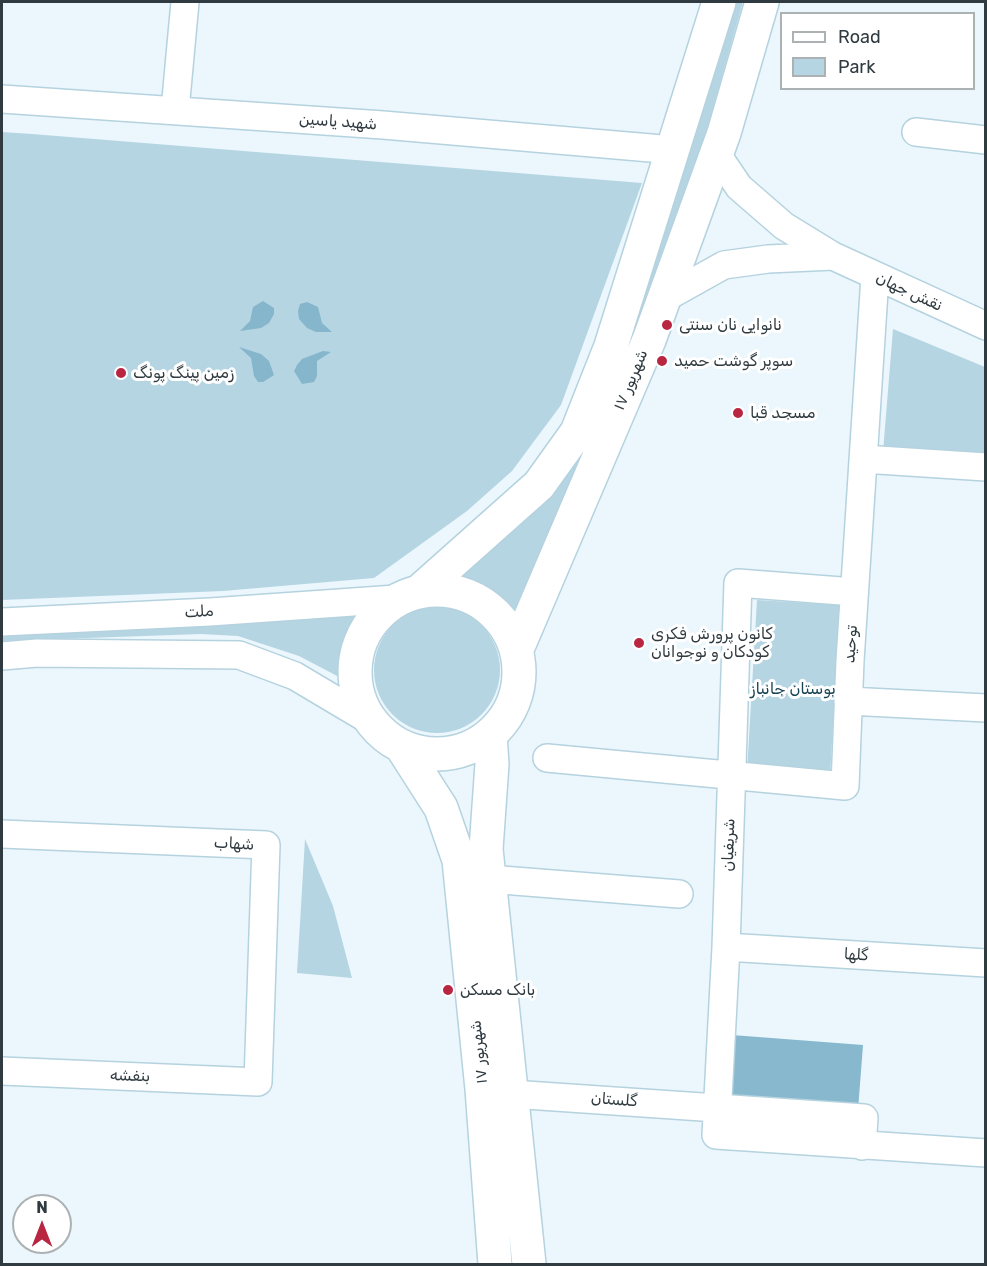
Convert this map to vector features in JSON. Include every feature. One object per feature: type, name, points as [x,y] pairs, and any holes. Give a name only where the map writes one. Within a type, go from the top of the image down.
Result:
[{"type":"main road","name":"۱۷ شهریور","points":[[409,595],[539,485],[577,432],[611,346],[719,2]]},
{"type":"main road","name":"۱۷ شهریور","points":[[517,649],[663,299],[716,153],[762,2]]},
{"type":"main road","points":[[445,589],[469,595],[490,608],[507,626],[517,649],[520,672],[516,696],[506,717],[490,735],[471,747],[448,754],[425,754],[402,747],[384,736],[369,720],[358,699],[354,677],[355,654],[364,632],[378,613],[409,595],[445,589]]},
{"type":"main road","name":"۱۷ شهریور","points":[[490,735],[492,764],[486,849],[529,1264]]},
{"type":"main road","name":"۱۷ شهریور","points":[[402,747],[441,808],[459,860],[482,1089],[495,1264]]},
{"type":"street","points":[[175,110],[185,2]]},
{"type":"street","name":"شهید یاسین","points":[[2,99],[175,110],[674,150]]},
{"type":"street","points":[[916,132],[986,140]]},
{"type":"street","name":"نقش جهان","points":[[716,153],[739,188],[784,226],[833,256],[986,326]]},
{"type":"street","points":[[663,299],[724,265],[768,259],[833,256]]},
{"type":"street","name":"توحید","points":[[547,758],[845,786],[854,592],[875,276]]},
{"type":"street","points":[[863,459],[986,467]]},
{"type":"street","name":"شریفیان","points":[[718,1107],[726,947],[738,583],[854,592]]},
{"type":"street","name":"ملت","points":[[2,622],[210,612],[409,595]]},
{"type":"street","points":[[2,656],[38,653],[239,655],[295,676],[369,720]]},
{"type":"street","points":[[848,701],[986,708]]},
{"type":"street","name":"شهاب","points":[[2,834],[266,845],[258,1082]]},
{"type":"street","points":[[489,879],[679,894]]},
{"type":"street","name":"گلها","points":[[726,947],[986,963]]},
{"type":"street","name":"بنفشه","points":[[2,1071],[258,1082]]},
{"type":"street","name":"گلستان","points":[[511,1094],[718,1107]]},
{"type":"street","points":[[718,1107],[716,1135],[986,1153]]},
{"type":"green space","points":[[727,2],[743,2],[702,147],[663,267],[516,622],[496,593],[453,576],[556,483]]},
{"type":"green space","points":[[2,132],[642,183],[561,405],[512,471],[467,511],[374,578],[223,591],[2,600]]},
{"type":"green space","points":[[893,329],[985,367],[985,458],[883,452]]},
{"type":"green space","name":"بوستان جانباز","points":[[757,600],[840,605],[830,777],[747,772]]},
{"type":"green space","points":[[437,607],[461,612],[482,625],[495,646],[500,670],[495,694],[482,715],[461,728],[437,733],[413,728],[392,715],[379,694],[374,670],[379,646],[392,625],[413,612]]},
{"type":"green space","points":[[365,610],[352,629],[345,651],[341,678],[299,656],[238,636],[201,634],[2,641],[2,630],[324,618]]},
{"type":"green space","points":[[305,839],[333,906],[352,978],[297,973]]},
{"type":"shaded area","points":[[263,301],[274,308],[274,314],[269,323],[261,328],[240,331],[250,321],[253,307]]},
{"type":"shaded area","points":[[307,302],[318,307],[322,323],[332,332],[316,332],[307,328],[299,319],[300,304]]},
{"type":"shaded area","points":[[239,347],[261,354],[269,361],[274,375],[263,382],[258,382],[254,376],[251,358]]},
{"type":"shaded area","points":[[323,351],[331,352],[317,361],[317,376],[314,382],[302,384],[294,371],[297,365],[302,359]]},
{"type":"shaded area","points":[[732,1035],[863,1045],[858,1110],[727,1100]]},
{"type":"place","name":"نانوایی نان سنتی","points":[[667,325]]},
{"type":"place","name":"سوپر گوشت حمید","points":[[662,361]]},
{"type":"place","name":"زمین پینگ پونگ","points":[[121,373]]},
{"type":"place","name":"مسجد قبا","points":[[738,413]]},
{"type":"place","name":"کانون پرورش فکری کودکان و نوجوانان","points":[[639,643]]},
{"type":"place","name":"بانک مسکن","points":[[448,990]]}]
